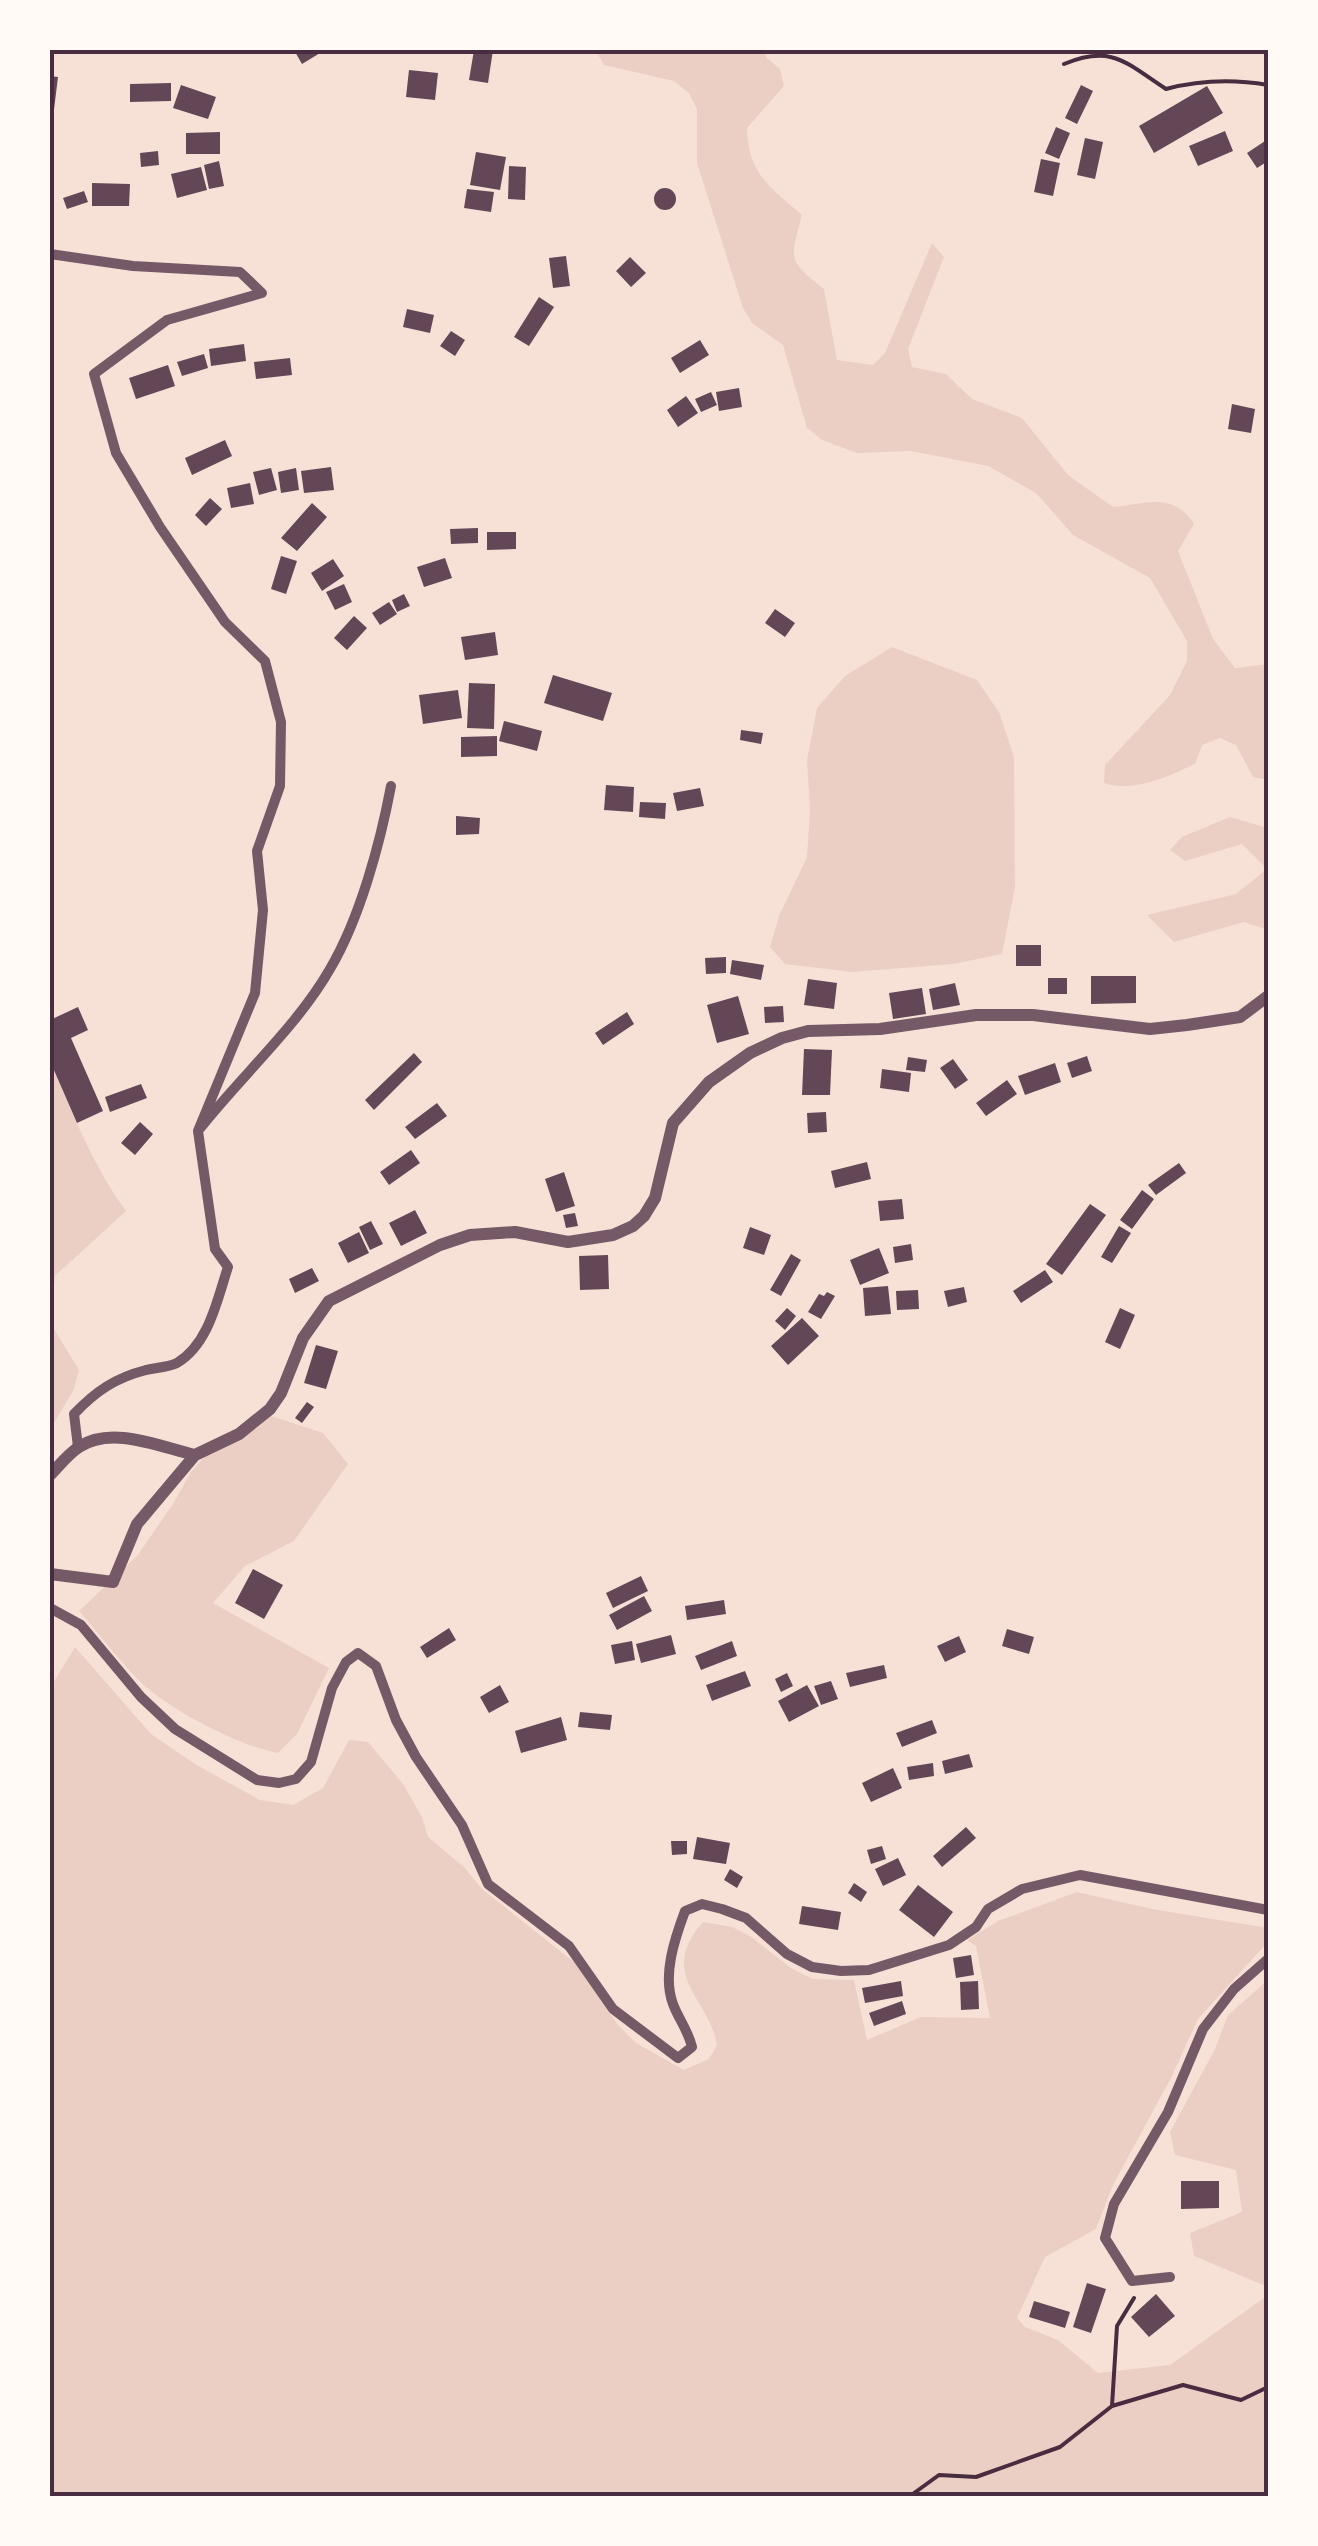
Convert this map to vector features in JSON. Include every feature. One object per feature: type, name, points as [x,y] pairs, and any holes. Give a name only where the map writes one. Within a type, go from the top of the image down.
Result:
[{"type":"street","points":[[50,254],[133,266],[240,272],[262,292],[167,320],[94,374],[116,453],[160,527],[226,622],[265,661],[280,722],[280,786],[258,851],[263,910],[254,994],[198,1131],[215,1249],[228,1268],[213,1316],[199,1341],[176,1363],[123,1376],[94,1392],[74,1414],[78,1447]]},
{"type":"street","points":[[198,1131],[330,970],[350,926],[391,786]]},
{"type":"street","points":[[50,1574],[113,1582],[137,1524],[195,1456],[238,1434],[270,1409],[319,1314],[347,1290],[440,1245],[470,1235],[515,1232],[568,1242],[614,1234],[633,1226],[654,1198],[673,1123],[708,1082],[750,1053],[808,1031],[880,1030],[976,1015],[1034,1015],[1150,1030],[1240,1017],[1268,996]]},
{"type":"street","points":[[50,1475],[78,1447],[102,1438],[119,1438],[195,1456]]},
{"type":"street","points":[[50,1608],[80,1625],[141,1697],[174,1729],[256,1780],[279,1783],[296,1779],[312,1762],[324,1713],[346,1662],[358,1653],[376,1666],[416,1757],[462,1826],[488,1884],[569,1946],[614,2009],[678,2058],[692,2047],[688,2028],[673,2004],[669,1972],[685,1911],[702,1904],[746,1918],[787,1954],[812,1967],[842,1972],[869,1970],[949,1945],[976,1926],[988,1909],[1022,1888],[1080,1875],[1268,1910]]},
{"type":"street","points":[[1170,2278],[1132,2281],[1106,2238],[1114,2204],[1168,2112],[1203,2029],[1234,1990],[1268,1959]]},
{"type":"path","points":[[1064,64],[1088,54],[1114,56],[1166,89],[1203,81],[1268,85]]},
{"type":"path","points":[[1112,2406],[1117,2326],[1146,2280]]},
{"type":"path","points":[[910,2496],[940,2475],[976,2477],[1060,2447],[1112,2406],[1183,2385],[1240,2400],[1268,2388]]},
{"type":"shaded area","points":[[595,50],[765,50],[766,57],[780,69],[784,86],[747,128],[748,144],[763,178],[802,215],[795,258],[803,272],[824,289],[837,360],[873,365],[885,353],[932,243],[944,257],[908,349],[912,367],[946,374],[972,399],[1022,418],[1068,475],[1113,507],[1158,502],[1168,503],[1186,514],[1194,524],[1178,551],[1213,639],[1235,668],[1268,664],[1268,780],[1253,777],[1236,745],[1220,738],[1202,745],[1195,764],[1162,778],[1139,785],[1104,783],[1105,765],[1170,695],[1187,661],[1187,641],[1150,578],[1073,535],[1036,493],[988,466],[911,451],[857,453],[822,440],[807,428],[783,345],[752,323],[743,308],[697,163],[697,109],[689,93],[674,81],[604,65]]},
{"type":"shaded area","points":[[892,647],[977,680],[999,712],[1014,757],[1015,887],[1002,954],[953,964],[852,972],[785,964],[770,947],[779,916],[807,857],[807,760],[817,708],[845,676]]},
{"type":"shaded area","points":[[1230,817],[1268,828],[1268,930],[1244,922],[1174,942],[1147,915],[1236,894],[1267,869],[1242,844],[1185,861],[1170,850],[1182,837]]},
{"type":"shaded area","points":[[50,1061],[93,1157],[126,1211],[55,1276],[51,1324],[79,1370],[74,1389],[50,1430]]},
{"type":"shaded area","points":[[268,1415],[323,1433],[348,1464],[294,1541],[245,1566],[213,1603],[329,1668],[297,1734],[278,1753],[230,1737],[164,1701],[132,1674],[79,1611],[137,1556],[191,1472],[209,1452]]},
{"type":"shaded area","points":[[75,1647],[151,1734],[260,1800],[293,1805],[323,1788],[349,1740],[368,1742],[403,1784],[422,1817],[428,1837],[464,1867],[482,1889],[574,1962],[618,2025],[636,2043],[684,2070],[709,2059],[717,2045],[685,1972],[684,1957],[703,1922],[732,1927],[750,1936],[791,1968],[813,1979],[854,1980],[867,2040],[921,2017],[990,2018],[976,1946],[967,1940],[998,1921],[1077,1892],[1268,1928],[1268,1942],[1198,2019],[1113,2185],[1096,2229],[1045,2257],[1017,2318],[1025,2327],[1058,2340],[1098,2373],[1170,2365],[1268,2295],[1268,2496],[50,2496],[50,1688]]},
{"type":"shaded area","points":[[1268,1980],[1268,2287],[1194,2256],[1190,2233],[1242,2212],[1236,2170],[1175,2155],[1170,2132],[1215,2049],[1228,2015]]},
{"type":"building","points":[[294,50],[325,50],[302,64]]},
{"type":"building","points":[[474,50],[493,50],[488,83],[469,80]]},
{"type":"building","points":[[409,70],[438,73],[435,100],[406,97]]},
{"type":"building","points":[[50,76],[58,77],[52,126],[50,126]]},
{"type":"building","points":[[171,83],[171,101],[130,102],[130,84]]},
{"type":"building","points":[[181,85],[216,97],[208,119],[173,108]]},
{"type":"building","points":[[1081,85],[1093,91],[1077,124],[1065,118]]},
{"type":"building","points":[[1207,86],[1223,113],[1154,153],[1139,126]]},
{"type":"building","points":[[1056,127],[1070,133],[1059,159],[1045,153]]},
{"type":"building","points":[[1225,131],[1233,151],[1198,166],[1189,146]]},
{"type":"building","points":[[220,132],[220,154],[186,154],[186,133]]},
{"type":"building","points":[[1085,138],[1103,142],[1095,179],[1077,175]]},
{"type":"building","points":[[1268,139],[1268,161],[1257,168],[1247,153]]},
{"type":"building","points":[[158,151],[159,165],[141,167],[140,153]]},
{"type":"building","points":[[476,152],[506,157],[500,190],[470,185]]},
{"type":"building","points":[[1041,159],[1060,163],[1053,196],[1034,192]]},
{"type":"building","points":[[219,161],[224,186],[209,189],[204,165]]},
{"type":"building","points":[[509,166],[526,167],[525,200],[508,199]]},
{"type":"building","points":[[201,167],[207,190],[177,198],[171,174]]},
{"type":"building","points":[[92,183],[130,184],[129,206],[92,206]]},
{"type":"building","points":[[665,188],[673,191],[673,207],[665,210],[657,207],[654,199],[657,191]]},
{"type":"building","points":[[467,189],[494,192],[491,212],[464,208]]},
{"type":"building","points":[[84,191],[88,202],[67,209],[63,198]]},
{"type":"building","points":[[566,256],[570,286],[553,288],[549,258]]},
{"type":"building","points":[[630,257],[646,273],[631,287],[616,271]]},
{"type":"building","points":[[539,297],[554,307],[529,346],[514,337]]},
{"type":"building","points":[[407,309],[434,315],[430,333],[403,327]]},
{"type":"building","points":[[451,331],[465,340],[455,356],[440,346]]},
{"type":"building","points":[[700,340],[709,355],[680,373],[671,358]]},
{"type":"building","points":[[244,344],[246,361],[211,366],[209,349]]},
{"type":"building","points":[[204,354],[208,368],[182,376],[177,362]]},
{"type":"building","points":[[290,358],[292,375],[256,379],[254,362]]},
{"type":"building","points":[[168,365],[175,386],[136,399],[129,378]]},
{"type":"building","points":[[739,388],[742,407],[719,411],[716,392]]},
{"type":"building","points":[[711,392],[717,405],[701,412],[695,399]]},
{"type":"building","points":[[686,396],[698,413],[678,427],[667,410]]},
{"type":"building","points":[[1232,404],[1255,409],[1251,433],[1228,429]]},
{"type":"building","points":[[225,440],[232,456],[192,475],[185,458]]},
{"type":"building","points":[[331,467],[334,490],[304,493],[301,471]]},
{"type":"building","points":[[271,468],[277,490],[259,495],[253,472]]},
{"type":"building","points":[[296,468],[299,490],[281,493],[278,472]]},
{"type":"building","points":[[250,483],[254,504],[231,508],[227,488]]},
{"type":"building","points":[[210,498],[222,509],[206,526],[195,515]]},
{"type":"building","points":[[312,503],[327,517],[297,551],[281,538]]},
{"type":"building","points":[[478,528],[478,543],[451,544],[450,529]]},
{"type":"building","points":[[487,532],[516,532],[516,549],[487,550]]},
{"type":"building","points":[[281,556],[297,561],[286,594],[271,589]]},
{"type":"building","points":[[445,558],[452,578],[424,587],[417,567]]},
{"type":"building","points":[[333,559],[344,576],[322,591],[311,573]]},
{"type":"building","points":[[344,584],[352,602],[335,610],[326,592]]},
{"type":"building","points":[[404,594],[410,606],[397,612],[392,600]]},
{"type":"building","points":[[389,602],[397,614],[380,625],[372,613]]},
{"type":"building","points":[[775,609],[795,623],[785,637],[765,623]]},
{"type":"building","points":[[354,616],[367,628],[347,650],[334,638]]},
{"type":"building","points":[[495,632],[498,655],[465,660],[461,637]]},
{"type":"building","points":[[553,675],[612,693],[603,721],[544,703]]},
{"type":"building","points":[[469,683],[495,684],[494,729],[467,728]]},
{"type":"building","points":[[458,690],[462,718],[423,724],[419,695]]},
{"type":"building","points":[[504,721],[542,731],[537,751],[499,741]]},
{"type":"building","points":[[741,730],[763,733],[761,744],[740,740]]},
{"type":"building","points":[[497,736],[497,756],[461,757],[461,737]]},
{"type":"building","points":[[606,785],[634,787],[633,812],[604,810]]},
{"type":"building","points":[[700,788],[704,806],[677,811],[673,793]]},
{"type":"building","points":[[640,802],[666,803],[665,819],[639,817]]},
{"type":"building","points":[[456,816],[480,818],[479,834],[456,835]]},
{"type":"building","points":[[1016,945],[1041,945],[1041,966],[1016,966]]},
{"type":"building","points":[[726,957],[726,973],[706,974],[705,958]]},
{"type":"building","points":[[732,960],[764,965],[761,980],[730,974]]},
{"type":"building","points":[[1091,976],[1136,976],[1136,1003],[1091,1004]]},
{"type":"building","points":[[1048,978],[1067,978],[1067,994],[1048,994]]},
{"type":"building","points":[[808,979],[837,983],[834,1009],[804,1005]]},
{"type":"building","points":[[955,983],[960,1005],[933,1010],[929,989]]},
{"type":"building","points":[[922,988],[926,1014],[893,1019],[889,993]]},
{"type":"building","points":[[738,996],[749,1034],[717,1043],[707,1005]]},
{"type":"building","points":[[783,1006],[784,1022],[765,1023],[764,1007]]},
{"type":"building","points":[[78,1007],[88,1030],[71,1038],[103,1111],[77,1123],[50,1061],[50,1020]]},
{"type":"building","points":[[627,1012],[634,1024],[603,1045],[595,1033]]},
{"type":"building","points":[[804,1049],[832,1050],[830,1095],[802,1095]]},
{"type":"building","points":[[414,1053],[422,1062],[374,1110],[365,1100]]},
{"type":"building","points":[[1087,1056],[1092,1071],[1072,1078],[1067,1063]]},
{"type":"building","points":[[908,1057],[927,1060],[925,1072],[906,1070]]},
{"type":"building","points":[[953,1059],[968,1080],[955,1089],[940,1068]]},
{"type":"building","points":[[1055,1063],[1061,1082],[1025,1095],[1018,1076]]},
{"type":"building","points":[[882,1069],[911,1073],[909,1092],[880,1088]]},
{"type":"building","points":[[1007,1080],[1017,1094],[986,1116],[976,1103]]},
{"type":"building","points":[[141,1084],[147,1098],[110,1112],[105,1097]]},
{"type":"building","points":[[437,1103],[447,1116],[415,1139],[405,1127]]},
{"type":"building","points":[[826,1112],[827,1132],[808,1133],[807,1113]]},
{"type":"building","points":[[140,1122],[153,1134],[135,1155],[121,1143]]},
{"type":"building","points":[[411,1150],[420,1163],[389,1185],[380,1172]]},
{"type":"building","points":[[867,1162],[871,1179],[835,1188],[831,1171]]},
{"type":"building","points":[[1179,1163],[1186,1173],[1156,1195],[1148,1185]]},
{"type":"building","points":[[564,1172],[575,1206],[556,1212],[545,1179]]},
{"type":"building","points":[[1142,1190],[1154,1199],[1132,1229],[1120,1220]]},
{"type":"building","points":[[902,1199],[904,1219],[880,1221],[878,1201]]},
{"type":"building","points":[[1090,1204],[1106,1215],[1062,1275],[1046,1264]]},
{"type":"building","points":[[415,1210],[427,1233],[401,1246],[389,1223]]},
{"type":"building","points":[[575,1213],[578,1226],[566,1228],[563,1215]]},
{"type":"building","points":[[371,1221],[383,1244],[370,1250],[359,1227]]},
{"type":"building","points":[[1119,1226],[1131,1233],[1112,1263],[1101,1257]]},
{"type":"building","points":[[750,1227],[771,1235],[764,1255],[743,1248]]},
{"type":"building","points":[[359,1232],[369,1253],[348,1263],[338,1243]]},
{"type":"building","points":[[911,1244],[913,1260],[895,1263],[893,1247]]},
{"type":"building","points":[[879,1248],[889,1273],[860,1285],[850,1260]]},
{"type":"building","points":[[791,1254],[801,1260],[781,1296],[770,1290]]},
{"type":"building","points":[[608,1255],[609,1289],[580,1290],[579,1256]]},
{"type":"building","points":[[312,1268],[319,1281],[295,1293],[289,1279]]},
{"type":"building","points":[[1045,1270],[1053,1282],[1021,1303],[1013,1291]]},
{"type":"building","points":[[888,1286],[891,1314],[865,1316],[863,1288]]},
{"type":"building","points":[[964,1287],[967,1302],[948,1307],[944,1291]]},
{"type":"building","points":[[918,1290],[919,1309],[897,1310],[896,1291]]},
{"type":"building","points":[[827,1292],[835,1296],[821,1319],[808,1312],[819,1294],[824,1296]]},
{"type":"building","points":[[787,1308],[796,1316],[785,1330],[775,1321]]},
{"type":"building","points":[[1120,1308],[1135,1315],[1120,1349],[1105,1342]]},
{"type":"building","points":[[802,1318],[819,1336],[788,1365],[771,1346]]},
{"type":"building","points":[[316,1345],[338,1351],[326,1389],[304,1383]]},
{"type":"building","points":[[307,1402],[314,1407],[302,1423],[295,1418]]},
{"type":"building","points":[[253,1569],[283,1585],[264,1619],[235,1603]]},
{"type":"building","points":[[641,1576],[648,1591],[613,1608],[606,1593]]},
{"type":"building","points":[[644,1596],[652,1611],[617,1630],[609,1615]]},
{"type":"building","points":[[724,1600],[726,1614],[687,1620],[685,1606]]},
{"type":"building","points":[[449,1628],[456,1640],[427,1658],[420,1647]]},
{"type":"building","points":[[1007,1629],[1034,1637],[1029,1654],[1002,1646]]},
{"type":"building","points":[[671,1635],[676,1654],[641,1663],[636,1644]]},
{"type":"building","points":[[959,1636],[966,1652],[945,1662],[937,1646]]},
{"type":"building","points":[[632,1641],[635,1660],[615,1664],[611,1645]]},
{"type":"building","points":[[732,1641],[737,1656],[701,1670],[695,1656]]},
{"type":"building","points":[[884,1665],[887,1678],[850,1687],[846,1673]]},
{"type":"building","points":[[745,1671],[751,1686],[712,1701],[706,1685]]},
{"type":"building","points":[[787,1673],[793,1686],[781,1692],[775,1679]]},
{"type":"building","points":[[831,1681],[838,1699],[821,1705],[814,1686]]},
{"type":"building","points":[[500,1685],[509,1702],[489,1713],[480,1697]]},
{"type":"building","points":[[807,1685],[819,1706],[789,1722],[778,1701]]},
{"type":"building","points":[[580,1712],[612,1715],[610,1730],[578,1727]]},
{"type":"building","points":[[561,1717],[567,1740],[521,1753],[515,1731]]},
{"type":"building","points":[[932,1720],[937,1733],[902,1747],[896,1733]]},
{"type":"building","points":[[969,1754],[973,1767],[945,1774],[942,1761]]},
{"type":"building","points":[[933,1763],[934,1776],[909,1780],[907,1767]]},
{"type":"building","points":[[893,1768],[902,1788],[871,1802],[862,1783]]},
{"type":"building","points":[[966,1827],[976,1838],[942,1867],[933,1856]]},
{"type":"building","points":[[697,1837],[730,1843],[726,1864],[693,1859]]},
{"type":"building","points":[[671,1841],[687,1841],[687,1854],[672,1855]]},
{"type":"building","points":[[882,1846],[886,1859],[871,1864],[867,1850]]},
{"type":"building","points":[[898,1858],[906,1875],[883,1886],[875,1869]]},
{"type":"building","points":[[730,1869],[743,1877],[737,1888],[724,1880]]},
{"type":"building","points":[[854,1883],[867,1892],[861,1902],[848,1893]]},
{"type":"building","points":[[918,1885],[953,1912],[934,1937],[899,1910]]},
{"type":"building","points":[[802,1906],[841,1912],[838,1930],[799,1924]]},
{"type":"building","points":[[971,1955],[974,1975],[956,1978],[953,1958]]},
{"type":"building","points":[[901,1981],[903,1996],[865,2003],[862,1988]]},
{"type":"building","points":[[978,1981],[979,2009],[961,2010],[960,1982]]},
{"type":"building","points":[[902,2001],[906,2014],[874,2026],[869,2013]]},
{"type":"building","points":[[1181,2181],[1219,2181],[1219,2208],[1181,2209]]},
{"type":"building","points":[[1087,2283],[1106,2289],[1091,2333],[1073,2327]]},
{"type":"building","points":[[1156,2294],[1175,2316],[1149,2337],[1131,2317]]},
{"type":"building","points":[[1034,2301],[1070,2312],[1065,2328],[1029,2317]]}]
